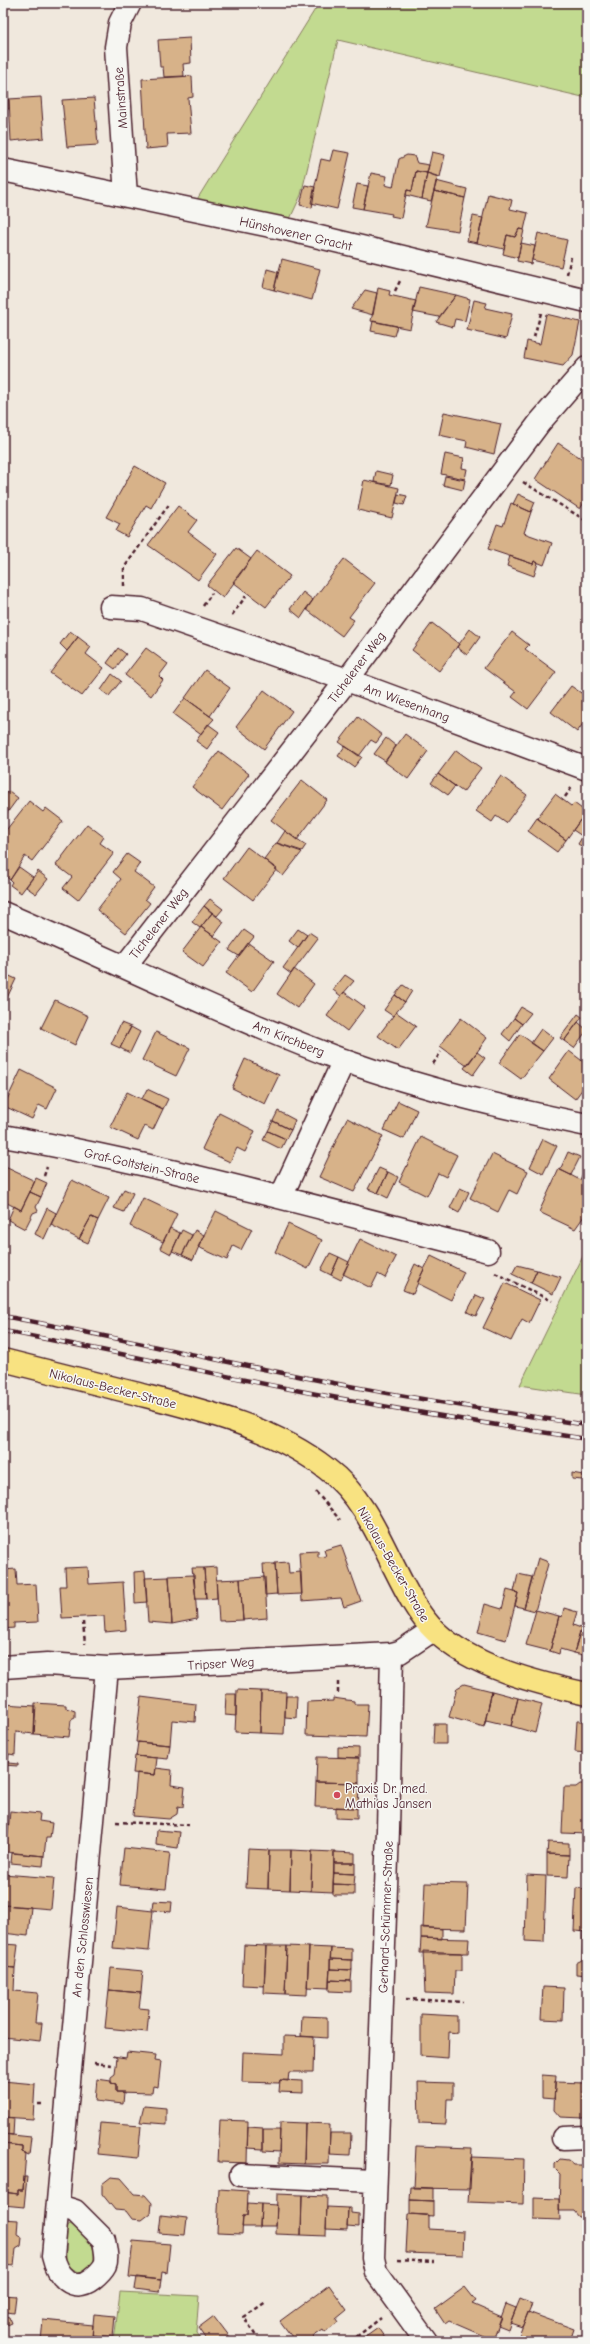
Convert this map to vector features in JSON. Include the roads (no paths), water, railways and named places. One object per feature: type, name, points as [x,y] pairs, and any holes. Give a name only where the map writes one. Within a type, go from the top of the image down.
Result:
[{"type":"main road","name":"Nikolaus-Becker-Straße","points":[[3,1360],[188,1406],[272,1434],[303,1452],[329,1470],[354,1496],[374,1525],[400,1578],[433,1630],[450,1645],[488,1665],[559,1688],[587,1694]]},
{"type":"street","name":"Mainstraße","points":[[126,196],[116,47],[120,23],[130,3]]},
{"type":"street","name":"Hünshovener Gracht","points":[[3,170],[290,230],[587,301]]},
{"type":"street","name":"Tichelener Weg","points":[[125,966],[347,680],[540,422],[587,368]]},
{"type":"street","name":"Am Wiesenhang","points":[[117,608],[142,609],[347,680],[587,769]]},
{"type":"street","name":"Am Kirchberg","points":[[3,913],[247,1021],[344,1060],[430,1089],[587,1125]]},
{"type":"street","points":[[281,1197],[344,1060]]},
{"type":"street","name":"Graf-Goltstein-Straße","points":[[3,1136],[75,1149],[281,1197],[488,1260]]},
{"type":"street","name":"Tripser Weg","points":[[3,1667],[47,1664],[107,1668],[392,1654],[400,1652],[433,1630]]},
{"type":"street","name":"Gerhard-Schümmer-Straße","points":[[392,1654],[388,1830],[372,2258],[376,2272],[426,2341]]},
{"type":"street","name":"An den Schlosswiesen","points":[[59,2206],[70,2064],[107,1668]]},
{"type":"street","points":[[564,2138],[587,2137]]},
{"type":"street","points":[[241,2175],[374,2180]]},
{"type":"railway","points":[[3,1316],[366,1389],[587,1425]]},
{"type":"railway","points":[[3,1331],[327,1396],[438,1416],[587,1439]]},
{"type":"place","name":"Praxis Dr. med. Mathias Jansen","points":[[337,1795]]}]
